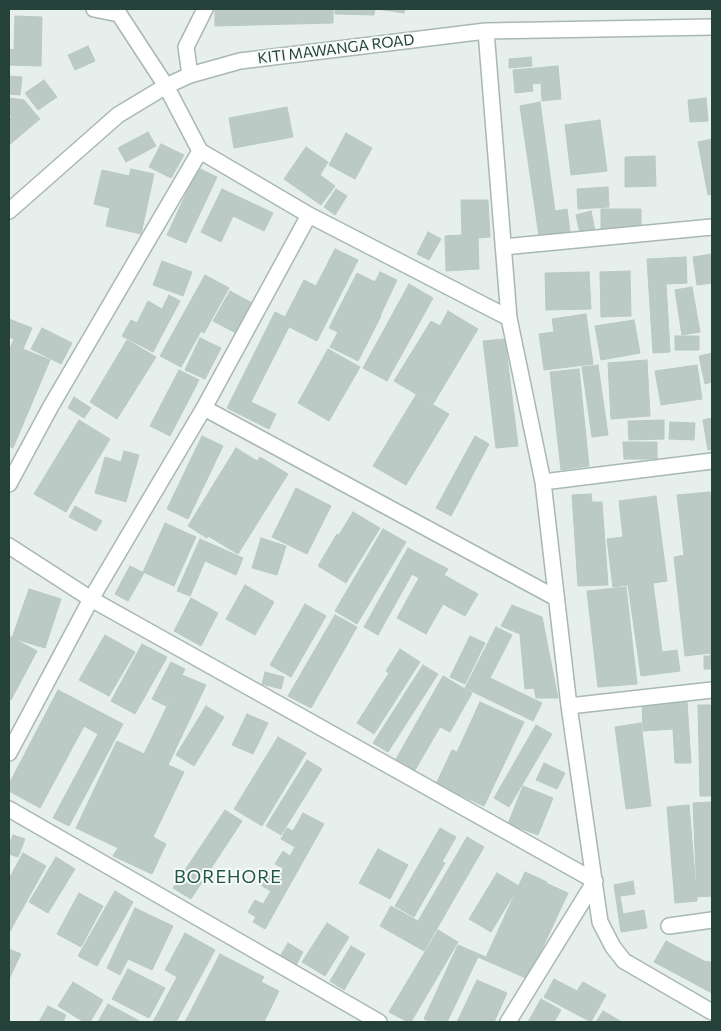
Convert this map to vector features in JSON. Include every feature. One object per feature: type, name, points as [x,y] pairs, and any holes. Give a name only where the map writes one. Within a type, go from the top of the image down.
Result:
[{"type":"street","points":[[94,9],[119,14],[166,86],[200,151],[309,214],[508,318]]},
{"type":"street","points":[[190,75],[186,47],[205,9]]},
{"type":"street","name":"KITI MAWANGA ROAD","points":[[9,211],[118,115],[166,86],[190,75],[240,61],[486,31],[712,28]]},
{"type":"street","points":[[486,31],[508,318],[543,482],[569,706],[600,922],[613,947],[624,961],[712,1012]]},
{"type":"street","points":[[9,484],[51,406],[200,151]]},
{"type":"street","points":[[9,753],[91,599],[204,408],[309,214]]},
{"type":"street","points":[[503,247],[712,227]]},
{"type":"street","points":[[204,408],[556,598]]},
{"type":"street","points":[[543,482],[712,461]]},
{"type":"street","points":[[9,546],[91,599],[595,881]]},
{"type":"street","points":[[569,706],[712,690]]},
{"type":"street","points":[[9,809],[379,1022]]},
{"type":"street","points":[[508,1022],[595,881]]},
{"type":"street","points":[[670,926],[712,920]]},
{"type":"building","points":[[215,9],[333,9],[333,23],[215,26]]},
{"type":"building","points":[[335,9],[375,9],[374,15],[335,14]]},
{"type":"building","points":[[377,9],[405,9],[404,13]]},
{"type":"building","points":[[15,16],[42,17],[41,66],[9,65],[9,49],[14,50]]},
{"type":"building","points":[[88,46],[95,61],[75,70],[68,55]]},
{"type":"building","points":[[531,57],[532,66],[509,68],[509,59]]},
{"type":"building","points":[[558,66],[561,99],[542,101],[541,83],[532,84],[533,91],[515,93],[513,70]]},
{"type":"building","points":[[9,76],[22,77],[20,95],[9,94]]},
{"type":"building","points":[[44,80],[57,97],[38,110],[25,93]]},
{"type":"building","points":[[9,98],[24,100],[40,119],[9,145],[9,120],[12,116],[9,115]]},
{"type":"building","points":[[706,98],[708,121],[690,122],[688,100]]},
{"type":"building","points":[[540,102],[555,211],[567,209],[570,232],[539,236],[520,106]]},
{"type":"building","points":[[287,107],[293,137],[234,148],[229,118]]},
{"type":"building","points":[[600,120],[607,171],[571,175],[565,125]]},
{"type":"building","points":[[148,132],[156,146],[126,162],[118,148]]},
{"type":"building","points":[[346,133],[372,148],[355,179],[329,165]]},
{"type":"building","points":[[712,139],[712,194],[708,195],[698,142]]},
{"type":"building","points":[[161,144],[184,155],[171,178],[149,167]]},
{"type":"building","points":[[306,147],[328,162],[320,175],[335,186],[321,205],[284,179]]},
{"type":"building","points":[[655,156],[656,186],[625,187],[625,157]]},
{"type":"building","points":[[198,168],[217,177],[186,243],[167,235]]},
{"type":"building","points":[[131,169],[154,174],[141,234],[106,226],[110,208],[94,204],[102,170],[129,176]]},
{"type":"building","points":[[608,187],[609,207],[578,209],[577,189]]},
{"type":"building","points":[[222,189],[273,213],[264,231],[233,216],[221,242],[201,232]]},
{"type":"building","points":[[336,189],[347,196],[335,215],[324,207]]},
{"type":"building","points":[[461,200],[488,200],[490,237],[478,238],[479,269],[446,271],[445,236],[462,235]]},
{"type":"building","points":[[601,209],[641,209],[641,231],[601,231]]},
{"type":"building","points":[[591,211],[595,231],[580,233],[576,215]]},
{"type":"building","points":[[428,232],[441,239],[429,260],[417,254]]},
{"type":"building","points":[[335,249],[358,260],[317,341],[289,327],[251,402],[276,414],[269,429],[227,408],[275,312],[285,317],[304,280],[316,286]]},
{"type":"building","points":[[712,254],[712,283],[697,285],[693,257]]},
{"type":"building","points":[[686,257],[687,283],[666,284],[670,352],[653,353],[647,259]]},
{"type":"building","points":[[162,261],[192,272],[183,296],[153,285]]},
{"type":"building","points":[[630,271],[631,316],[601,317],[600,272]]},
{"type":"building","points":[[380,272],[397,280],[358,361],[330,347],[338,332],[329,328],[357,273],[375,282]]},
{"type":"building","points":[[589,272],[591,309],[546,310],[545,273]]},
{"type":"building","points":[[205,275],[229,288],[204,333],[201,331],[181,367],[160,356]]},
{"type":"building","points":[[409,284],[433,298],[387,381],[363,368]]},
{"type":"building","points":[[692,287],[700,332],[682,335],[675,290]]},
{"type":"building","points":[[230,291],[252,303],[236,333],[213,321]]},
{"type":"building","points":[[169,295],[180,301],[153,352],[122,336],[131,320],[137,323],[148,301],[162,309]]},
{"type":"building","points":[[448,311],[478,329],[433,404],[394,381],[431,321],[440,326]]},
{"type":"building","points":[[586,314],[593,364],[544,370],[539,334],[554,332],[552,319]]},
{"type":"building","points":[[9,319],[32,328],[23,349],[50,360],[13,448],[9,446],[9,351],[14,339],[9,337]]},
{"type":"building","points":[[634,320],[640,353],[601,360],[595,326]]},
{"type":"building","points":[[42,328],[72,343],[61,364],[31,349]]},
{"type":"building","points":[[675,336],[699,336],[699,350],[675,350]]},
{"type":"building","points":[[200,338],[221,348],[205,379],[185,370]]},
{"type":"building","points":[[505,339],[518,446],[496,448],[483,341]]},
{"type":"building","points":[[127,340],[156,357],[117,419],[90,402]]},
{"type":"building","points":[[328,349],[360,367],[329,421],[298,403]]},
{"type":"building","points":[[712,353],[712,382],[705,384],[699,356]]},
{"type":"building","points":[[647,360],[650,416],[611,419],[608,363]]},
{"type":"building","points":[[598,365],[608,435],[592,437],[582,367]]},
{"type":"building","points":[[697,365],[702,399],[661,405],[655,371]]},
{"type":"building","points":[[579,369],[589,466],[561,470],[550,372]]},
{"type":"building","points":[[179,370],[199,380],[170,436],[150,426]]},
{"type":"building","points":[[416,395],[449,414],[406,485],[373,466]]},
{"type":"building","points":[[74,397],[91,408],[84,418],[68,408]]},
{"type":"building","points":[[712,418],[712,449],[708,450],[703,420]]},
{"type":"building","points":[[79,420],[110,439],[66,512],[34,494]]},
{"type":"building","points":[[664,420],[664,439],[629,440],[628,421]]},
{"type":"building","points":[[670,422],[695,423],[694,440],[669,439]]},
{"type":"building","points":[[202,436],[223,446],[188,519],[167,509]]},
{"type":"building","points":[[475,436],[489,444],[451,516],[436,508]]},
{"type":"building","points":[[623,442],[657,442],[657,459],[624,459]]},
{"type":"building","points":[[236,448],[257,461],[260,457],[288,474],[238,554],[188,526]]},
{"type":"building","points":[[124,451],[139,455],[126,502],[95,493],[105,457],[121,462]]},
{"type":"building","points":[[296,488],[331,506],[307,554],[272,537]]},
{"type":"building","points":[[710,492],[712,516],[712,655],[710,656],[710,653],[685,656],[674,557],[684,555],[677,495]]},
{"type":"building","points":[[591,494],[592,502],[602,502],[608,585],[578,586],[572,495]]},
{"type":"building","points":[[656,496],[667,581],[653,583],[662,652],[677,650],[680,671],[641,676],[628,585],[613,587],[607,539],[623,537],[619,501]]},
{"type":"building","points":[[75,506],[102,521],[96,531],[69,517]]},
{"type":"building","points":[[353,512],[380,528],[346,583],[318,566]]},
{"type":"building","points":[[165,523],[196,537],[174,586],[143,572]]},
{"type":"building","points":[[383,529],[406,542],[357,624],[335,611]]},
{"type":"building","points":[[261,538],[286,546],[277,575],[252,568]]},
{"type":"building","points":[[200,539],[243,558],[236,575],[205,561],[190,596],[177,591]]},
{"type":"building","points":[[408,548],[448,569],[444,575],[478,594],[465,616],[443,604],[426,634],[397,618],[419,578],[412,574],[378,635],[364,627]]},
{"type":"building","points":[[130,566],[144,573],[128,601],[115,594]]},
{"type":"building","points":[[245,585],[274,602],[255,635],[226,619]]},
{"type":"building","points":[[626,587],[637,684],[598,687],[587,591]]},
{"type":"building","points":[[29,589],[61,599],[45,648],[12,638]]},
{"type":"building","points":[[191,598],[218,613],[201,646],[174,631]]},
{"type":"building","points":[[305,604],[326,616],[291,677],[270,665]]},
{"type":"building","points":[[512,605],[542,617],[558,698],[536,698],[534,688],[525,689],[520,634],[501,626]]},
{"type":"building","points":[[335,615],[357,627],[311,708],[288,696]]},
{"type":"building","points":[[496,627],[512,635],[490,678],[542,703],[533,721],[465,688]]},
{"type":"building","points":[[105,635],[135,652],[109,696],[79,680]]},
{"type":"building","points":[[9,636],[37,651],[11,700],[9,699]]},
{"type":"building","points":[[470,636],[485,643],[465,684],[450,677]]},
{"type":"building","points":[[142,644],[167,657],[135,714],[111,701]]},
{"type":"building","points":[[400,649],[420,662],[374,734],[357,723],[389,673],[386,671]]},
{"type":"building","points":[[704,656],[712,656],[712,669],[704,669]]},
{"type":"building","points":[[171,662],[185,669],[166,706],[152,699]]},
{"type":"building","points":[[423,665],[438,674],[388,752],[373,743]]},
{"type":"building","points":[[265,672],[284,677],[281,689],[262,684]]},
{"type":"building","points":[[182,675],[206,685],[168,765],[184,772],[153,837],[166,844],[152,874],[113,856],[118,848],[76,828],[117,741],[144,754]]},
{"type":"building","points":[[443,676],[472,693],[450,732],[440,727],[415,770],[396,759]]},
{"type":"building","points":[[58,690],[123,724],[69,826],[53,818],[98,734],[84,726],[40,808],[9,791],[9,784]]},
{"type":"building","points":[[480,702],[524,722],[484,806],[436,784],[452,750],[457,752]]},
{"type":"building","points":[[687,702],[691,763],[675,763],[673,729],[643,731],[642,704]]},
{"type":"building","points":[[698,705],[712,705],[712,796],[700,796]]},
{"type":"building","points":[[206,706],[224,717],[194,766],[176,755]]},
{"type":"building","points":[[247,714],[268,723],[253,754],[232,745]]},
{"type":"building","points":[[641,723],[651,806],[626,809],[615,727]]},
{"type":"building","points":[[536,725],[552,734],[509,807],[494,798]]},
{"type":"building","points":[[278,737],[306,753],[262,826],[234,809]]},
{"type":"building","points":[[307,760],[322,769],[281,835],[266,826]]},
{"type":"building","points":[[544,763],[565,773],[557,789],[536,780]]},
{"type":"building","points":[[523,786],[553,798],[538,835],[508,824]]},
{"type":"building","points":[[712,802],[712,896],[697,897],[693,803]]},
{"type":"building","points":[[689,805],[697,901],[675,903],[667,807]]},
{"type":"building","points":[[225,810],[242,821],[191,899],[173,888]]},
{"type":"building","points":[[303,813],[324,824],[265,929],[253,922],[256,917],[248,912],[255,900],[263,904],[271,891],[262,886],[269,872],[279,877],[283,868],[275,864],[283,851],[290,856],[295,847],[281,839],[287,828],[293,831]]},
{"type":"building","points":[[440,828],[456,837],[442,862],[445,863],[414,917],[395,906]]},
{"type":"building","points":[[13,835],[25,839],[18,857],[9,854],[9,846]]},
{"type":"building","points":[[467,837],[484,847],[424,951],[380,926],[391,906],[418,921]]},
{"type":"building","points":[[378,849],[408,865],[390,899],[359,883]]},
{"type":"building","points":[[23,853],[46,866],[9,933],[9,879]]},
{"type":"building","points":[[56,857],[75,869],[48,913],[29,902]]},
{"type":"building","points":[[525,872],[568,893],[528,979],[478,957],[447,1022],[432,1022],[424,1019],[458,945],[486,957]]},
{"type":"building","points":[[497,873],[519,886],[491,932],[469,919]]},
{"type":"building","points":[[633,881],[635,894],[620,896],[623,914],[644,910],[647,928],[621,932],[614,885]]},
{"type":"building","points":[[115,891],[133,902],[97,966],[78,956]]},
{"type":"building","points":[[79,893],[103,906],[81,947],[57,934]]},
{"type":"building","points":[[135,908],[173,926],[152,970],[128,959],[120,975],[107,968]]},
{"type":"building","points":[[327,923],[349,937],[325,976],[302,962]]},
{"type":"building","points":[[438,930],[458,942],[411,1022],[408,1022],[389,1012]]},
{"type":"building","points":[[185,933],[215,950],[176,1022],[153,1022],[177,977],[165,970]]},
{"type":"building","points":[[666,941],[706,962],[712,963],[712,993],[654,962]]},
{"type":"building","points":[[288,943],[303,952],[295,967],[279,958]]},
{"type":"building","points":[[351,946],[365,954],[344,990],[330,981]]},
{"type":"building","points":[[9,949],[21,954],[9,979]]},
{"type":"building","points":[[220,954],[264,977],[261,982],[279,991],[264,1022],[185,1022]]},
{"type":"building","points":[[128,969],[165,988],[149,1018],[112,999]]},
{"type":"building","points":[[554,979],[577,991],[583,982],[606,995],[591,1022],[544,997]]},
{"type":"building","points":[[477,980],[507,993],[494,1022],[457,1022]]},
{"type":"building","points":[[73,982],[103,1000],[90,1022],[84,1022],[58,1006]]},
{"type":"building","points":[[541,999],[561,1010],[554,1022],[528,1022]]},
{"type":"building","points":[[108,1004],[141,1022],[98,1022]]},
{"type":"building","points":[[48,1006],[66,1015],[63,1022],[39,1022]]},
{"type":"building","points":[[603,1011],[622,1022],[596,1022]]},
{"type":"district","name":"BOREHORE","points":[[228,877]]}]
